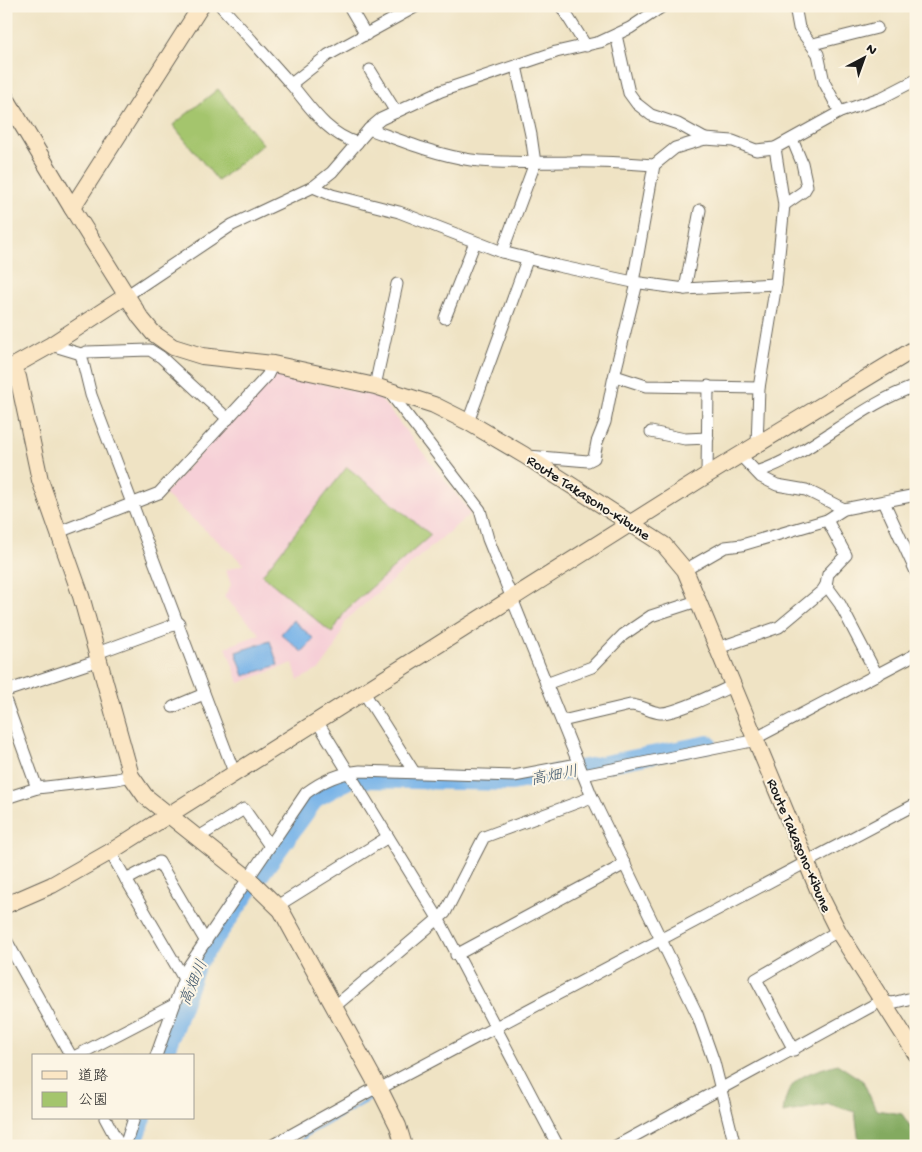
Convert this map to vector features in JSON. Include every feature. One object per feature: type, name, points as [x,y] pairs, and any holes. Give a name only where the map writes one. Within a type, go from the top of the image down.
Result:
[{"type":"street","points":[[72,208],[202,6]]},
{"type":"street","points":[[221,6],[291,84],[317,117],[342,138],[356,143]]},
{"type":"street","points":[[349,6],[366,35]]},
{"type":"street","points":[[291,84],[328,55],[417,6]]},
{"type":"street","points":[[561,6],[586,46]]},
{"type":"street","points":[[404,1146],[398,1126],[380,1090],[277,906],[248,878],[146,796],[131,776],[98,656],[59,532],[44,496],[32,453],[18,377],[8,368],[51,345],[232,225],[314,187],[332,172],[356,143],[377,122],[440,91],[556,52],[586,46],[616,35],[663,6]]},
{"type":"street","points":[[795,6],[799,28],[813,44],[818,54],[824,82],[840,112]]},
{"type":"street","points":[[813,44],[878,29]]},
{"type":"street","points":[[616,35],[629,93],[637,104],[652,115],[678,124],[704,139]]},
{"type":"street","points":[[502,252],[535,163],[516,66]]},
{"type":"street","points":[[370,70],[396,112]]},
{"type":"street","points":[[524,456],[592,460],[606,422],[635,282],[654,165],[675,148],[704,139],[733,141],[756,150],[775,148],[840,112],[883,97],[916,80]]},
{"type":"street","name":"Route Takasono-Kibune","points":[[6,98],[126,296],[147,327],[173,347],[202,356],[273,364],[381,388],[434,404],[524,456],[664,545],[685,570],[757,739],[807,863],[838,931],[916,1054]]},
{"type":"street","points":[[369,130],[418,147],[464,158],[535,163],[607,162],[654,165]]},
{"type":"street","points":[[784,205],[804,191],[807,186],[802,163],[792,139]]},
{"type":"street","points":[[757,445],[759,388],[776,284],[784,205],[775,148]]},
{"type":"street","points":[[314,187],[332,195],[399,212],[527,260],[635,282],[685,289],[776,284]]},
{"type":"street","points":[[685,289],[700,210]]},
{"type":"street","points":[[445,318],[475,242]]},
{"type":"street","points":[[468,422],[527,260]]},
{"type":"street","points":[[397,284],[381,388],[480,510],[488,539],[592,797],[697,1014],[722,1089],[735,1146]]},
{"type":"street","points":[[51,345],[81,354],[86,352],[150,350],[228,420]]},
{"type":"street","points":[[6,905],[52,885],[110,852],[167,814],[707,475],[916,348]]},
{"type":"street","points":[[81,354],[91,395],[234,772]]},
{"type":"street","points":[[59,532],[158,493],[228,420],[267,376],[273,364]]},
{"type":"street","points":[[615,376],[646,386],[759,388]]},
{"type":"street","points":[[707,475],[708,386]]},
{"type":"street","points":[[757,472],[778,465],[881,400],[916,386]]},
{"type":"street","points":[[651,432],[685,439],[708,438]]},
{"type":"street","points":[[740,455],[762,477],[777,485],[806,490],[844,509]]},
{"type":"street","points":[[685,570],[725,547],[742,545],[826,520],[844,509],[916,495]]},
{"type":"street","points":[[884,502],[916,572]]},
{"type":"street","points":[[718,648],[779,627],[822,591],[826,585],[828,574],[846,555],[826,520]]},
{"type":"street","points":[[826,585],[840,604],[875,672]]},
{"type":"street","points":[[546,684],[592,667],[623,635],[651,616],[698,601]]},
{"type":"street","points":[[6,691],[179,623]]},
{"type":"street","points":[[157,1054],[188,967],[306,794],[321,782],[348,772],[414,772],[514,776],[581,769],[757,739],[875,672],[916,654]]},
{"type":"street","points":[[562,721],[630,705],[639,705],[660,713],[702,700],[734,685]]},
{"type":"street","points":[[363,691],[414,772]]},
{"type":"street","points":[[173,707],[204,694]]},
{"type":"street","points":[[6,702],[37,788]]},
{"type":"street","points":[[316,721],[438,918],[558,1146]]},
{"type":"street","points":[[6,798],[37,788],[131,776]]},
{"type":"street","points":[[334,1007],[445,913],[484,837],[592,797]]},
{"type":"street","points":[[271,1146],[380,1090],[916,804]]},
{"type":"street","points":[[197,838],[244,809],[270,846]]},
{"type":"street","points":[[277,906],[388,837]]},
{"type":"street","points":[[110,852],[184,979]]},
{"type":"street","points":[[126,880],[159,862],[206,942]]},
{"type":"street","points":[[456,955],[625,864]]},
{"type":"street","points":[[794,1050],[756,980],[838,931]]},
{"type":"street","points":[[6,940],[70,1054]]},
{"type":"street","points":[[616,1146],[882,1000],[892,1003],[916,997]]},
{"type":"street","points":[[80,1054],[174,1005]]},
{"type":"street","points":[[106,1120],[120,1146]]},
{"type":"street","points":[[125,1146],[133,1120]]},
{"type":"shaded area","points":[[273,372],[379,397],[471,513],[346,620],[335,648],[320,669],[298,680],[293,663],[239,683],[226,647],[260,634],[224,597],[231,585],[226,570],[244,564],[164,494]]},
{"type":"green space","points":[[218,89],[263,144],[218,181],[173,125]]},
{"type":"green space","points":[[347,467],[431,535],[346,610],[332,633],[262,575]]},
{"type":"green space","points":[[837,1064],[863,1081],[876,1110],[902,1114],[914,1132],[912,1146],[856,1146],[859,1142],[855,1112],[829,1104],[783,1113],[789,1091],[800,1078]]},
{"type":"water","points":[[293,620],[314,639],[302,652],[281,634]]},
{"type":"water","points":[[270,641],[278,665],[244,676],[236,652]]},
{"type":"waterway","name":"高畑川","points":[[362,779],[512,782],[708,744]]},
{"type":"waterway","name":"高畑川","points":[[258,878],[316,798],[347,781]]},
{"type":"waterway","name":"高畑川","points":[[165,1054],[197,964],[249,890]]},
{"type":"waterway","points":[[297,1146],[307,1135],[378,1095]]},
{"type":"waterway","name":"高畑川","points":[[133,1146],[142,1120]]}]
